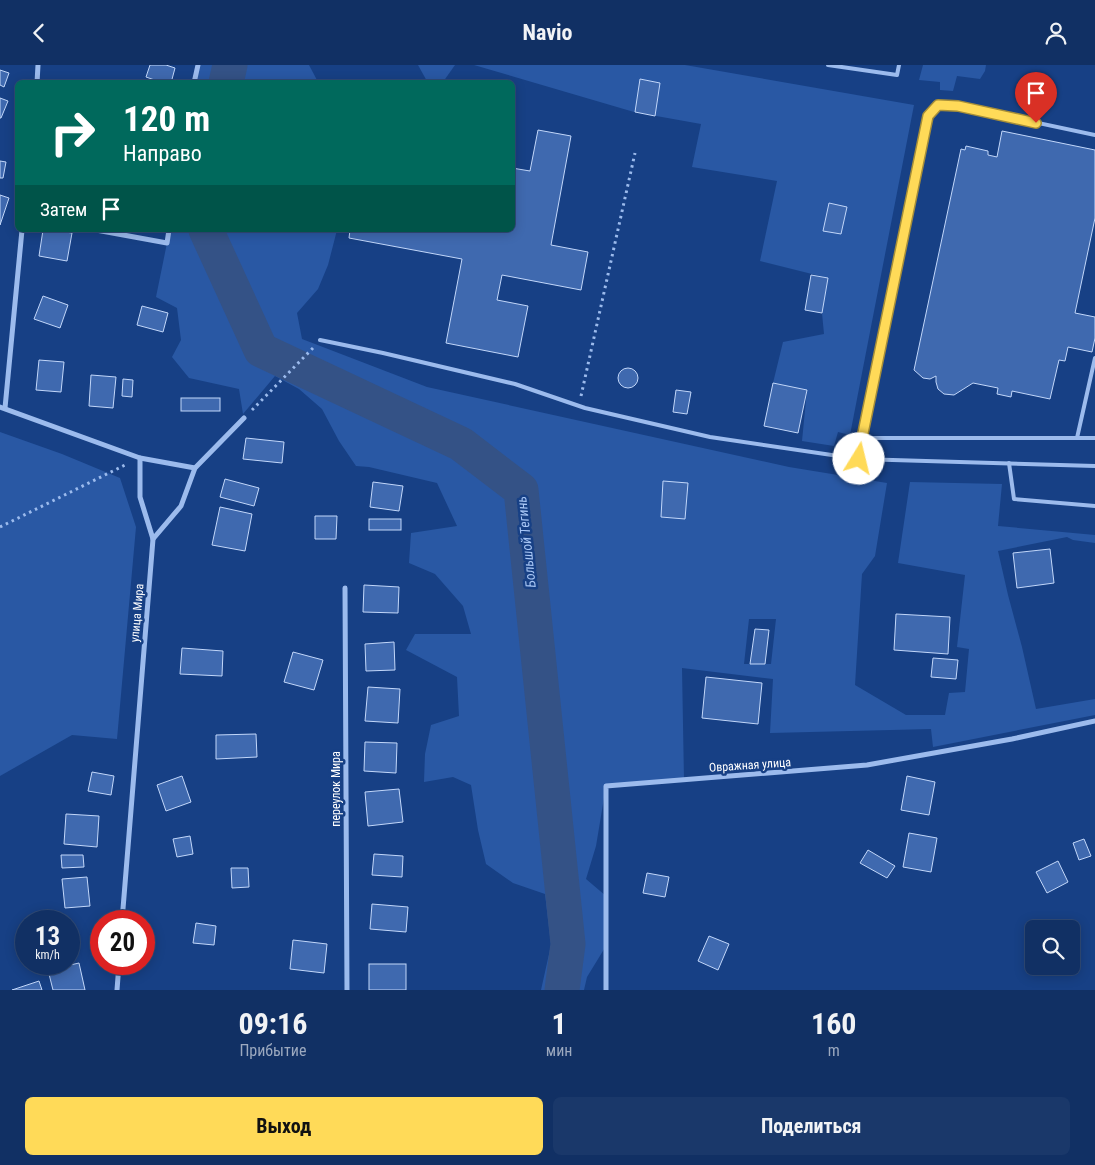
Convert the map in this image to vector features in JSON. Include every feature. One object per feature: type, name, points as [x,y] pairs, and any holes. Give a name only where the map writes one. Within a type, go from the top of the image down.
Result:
[{"type":"street","points":[[37,80],[38,65]]},
{"type":"street","points":[[195,80],[198,65]]},
{"type":"street","points":[[22,232],[3,407],[140,458],[195,467]]},
{"type":"street","points":[[107,232],[168,243],[169,232]]},
{"type":"street","points":[[154,539],[181,506],[195,467],[244,418]]},
{"type":"street","name":"улица Мира","points":[[123,910],[154,539],[140,497],[140,458]]},
{"type":"street","name":"переулок Мира","points":[[345,588],[347,990]]},
{"type":"street","name":"Овражная улица","points":[[606,990],[606,785],[867,765],[1012,739],[1095,721]]},
{"type":"street","points":[[117,990],[118,975]]},
{"type":"lane","points":[[828,65],[897,75],[899,65]]},
{"type":"lane","points":[[859,459],[928,116],[938,105],[958,106],[1095,135]]},
{"type":"lane","points":[[320,341],[383,353],[515,384],[579,406],[710,437],[859,459],[1095,466]]},
{"type":"lane","points":[[1077,438],[1095,358]]},
{"type":"lane","points":[[862,438],[1095,438]]},
{"type":"lane","points":[[1009,463],[1014,499],[1095,506]]},
{"type":"path","points":[[579,406],[635,153]]},
{"type":"path","points":[[244,418],[320,341]]},
{"type":"path","points":[[0,527],[140,458]]},
{"type":"shaded area","points":[[198,65],[309,65],[317,80],[195,80]]},
{"type":"shaded area","points":[[418,65],[455,65],[444,80],[426,80]]},
{"type":"shaded area","points":[[474,65],[685,65],[914,105],[850,435],[838,432],[834,446],[802,441],[807,390],[773,383],[783,342],[824,334],[822,313],[828,278],[760,261],[777,181],[692,167],[701,124],[634,112]]},
{"type":"shaded area","points":[[923,65],[986,65],[980,79],[957,76],[953,91],[940,90],[940,82],[919,80]]},
{"type":"shaded area","points":[[169,232],[336,232],[328,265],[318,289],[297,313],[302,339],[427,387],[789,467],[887,483],[875,556],[862,574],[855,685],[906,715],[945,715],[949,693],[965,692],[969,649],[957,647],[965,575],[898,563],[910,482],[1002,484],[998,526],[1095,535],[1095,543],[1073,540],[1067,537],[998,551],[1036,709],[1095,699],[1095,715],[933,747],[931,729],[770,733],[773,679],[682,668],[684,780],[606,786],[596,846],[586,879],[606,896],[606,946],[587,977],[584,990],[541,990],[551,945],[545,894],[513,883],[486,864],[478,830],[471,785],[453,777],[424,782],[425,754],[431,725],[459,716],[457,677],[406,650],[415,634],[471,634],[463,606],[435,574],[409,563],[411,533],[457,526],[437,483],[369,467],[356,466],[339,441],[322,409],[299,389],[275,376],[243,414],[239,389],[189,378],[172,357],[181,340],[177,308],[156,297]],"holes":[[[749,619],[776,619],[771,664],[744,664]]]},
{"type":"shaded area","points":[[0,432],[62,454],[120,478],[136,527],[117,739],[72,735],[0,776]]},
{"type":"building","points":[[150,65],[166,65],[175,68],[172,80],[154,80],[146,77]]},
{"type":"building","points":[[0,70],[9,73],[4,87],[0,85]]},
{"type":"building","points":[[640,79],[660,83],[655,116],[635,112]]},
{"type":"building","points":[[0,98],[8,101],[1,118],[0,118]]},
{"type":"building","points":[[538,130],[571,136],[551,245],[588,252],[581,290],[502,275],[497,300],[528,306],[518,357],[446,343],[462,259],[349,238],[350,232],[515,232],[515,168],[530,171]]},
{"type":"building","points":[[1002,131],[1095,150],[1095,218],[1075,313],[1095,317],[1095,338],[1092,352],[1068,347],[1065,361],[1059,360],[1050,399],[1012,391],[1011,397],[997,394],[998,388],[973,383],[954,395],[944,394],[938,389],[936,376],[930,379],[923,378],[914,370],[961,149],[965,150],[966,146],[988,151],[988,155],[997,157]]},
{"type":"building","points":[[0,161],[6,162],[3,178],[0,178]]},
{"type":"building","points":[[0,195],[9,198],[0,225]]},
{"type":"building","points":[[829,203],[847,207],[841,234],[823,231]]},
{"type":"building","points":[[43,232],[72,233],[67,261],[39,256]]},
{"type":"building","points":[[811,275],[828,278],[822,313],[805,310]]},
{"type":"building","points":[[43,296],[68,305],[60,328],[34,319]]},
{"type":"building","points":[[142,306],[168,313],[163,332],[137,325]]},
{"type":"building","points":[[39,360],[64,362],[61,392],[36,390]]},
{"type":"building","points":[[624,368],[632,368],[638,374],[638,382],[632,388],[624,388],[618,382],[618,374]]},
{"type":"building","points":[[91,375],[116,377],[113,408],[89,406]]},
{"type":"building","points":[[123,379],[133,380],[132,397],[122,396]]},
{"type":"building","points":[[773,383],[807,390],[798,433],[764,426]]},
{"type":"building","points":[[676,390],[691,392],[687,414],[673,412]]},
{"type":"building","points":[[181,398],[220,398],[220,411],[181,411]]},
{"type":"building","points":[[246,438],[284,442],[282,463],[243,459]]},
{"type":"building","points":[[225,479],[259,488],[254,506],[220,497]]},
{"type":"building","points":[[663,481],[688,483],[685,519],[661,517]]},
{"type":"building","points":[[373,482],[403,486],[399,511],[370,507]]},
{"type":"building","points":[[220,507],[252,514],[245,551],[212,545]]},
{"type":"building","points":[[315,516],[337,516],[336,539],[315,539]]},
{"type":"building","points":[[369,519],[401,519],[401,530],[369,530]]},
{"type":"building","points":[[1050,549],[1054,583],[1017,588],[1013,553]]},
{"type":"building","points":[[364,585],[399,587],[398,613],[363,612]]},
{"type":"building","points":[[896,614],[950,617],[948,654],[894,650]]},
{"type":"building","points":[[755,629],[769,630],[765,664],[750,664]]},
{"type":"building","points":[[394,642],[395,670],[366,671],[365,644]]},
{"type":"building","points":[[182,648],[223,651],[222,676],[180,674]]},
{"type":"building","points":[[293,652],[323,660],[314,690],[284,682]]},
{"type":"building","points":[[933,658],[958,660],[956,679],[931,677]]},
{"type":"building","points":[[706,677],[762,683],[758,724],[702,718]]},
{"type":"building","points":[[368,687],[400,689],[398,723],[365,721]]},
{"type":"building","points":[[256,734],[257,757],[216,759],[216,735]]},
{"type":"building","points":[[365,742],[397,743],[396,773],[364,771]]},
{"type":"building","points":[[92,772],[114,776],[111,795],[88,791]]},
{"type":"building","points":[[182,776],[191,802],[166,811],[157,785]]},
{"type":"building","points":[[907,776],[935,782],[929,815],[901,810]]},
{"type":"building","points":[[399,789],[403,822],[368,826],[365,792]]},
{"type":"building","points":[[66,814],[99,816],[97,847],[64,844]]},
{"type":"building","points":[[909,833],[937,838],[931,872],[903,867]]},
{"type":"building","points":[[190,836],[193,854],[177,857],[173,839]]},
{"type":"building","points":[[1084,839],[1091,856],[1079,860],[1073,843]]},
{"type":"building","points":[[868,850],[895,866],[887,878],[860,863]]},
{"type":"building","points":[[374,854],[403,856],[402,877],[372,875]]},
{"type":"building","points":[[61,855],[83,855],[84,867],[62,868]]},
{"type":"building","points":[[1058,861],[1068,882],[1047,893],[1036,872]]},
{"type":"building","points":[[231,868],[248,868],[249,887],[232,888]]},
{"type":"building","points":[[647,873],[669,877],[665,897],[643,893]]},
{"type":"building","points":[[87,877],[90,906],[65,908],[62,879]]},
{"type":"building","points":[[372,904],[408,907],[406,932],[370,929]]},
{"type":"building","points":[[196,923],[216,926],[214,945],[193,943]]},
{"type":"building","points":[[709,936],[729,944],[718,970],[698,961]]},
{"type":"building","points":[[293,940],[327,944],[324,973],[290,969]]},
{"type":"building","points":[[369,964],[406,964],[406,990],[369,990]]},
{"type":"building","points":[[80,968],[85,990],[53,990],[49,975],[80,975]]},
{"type":"building","points":[[39,981],[42,990],[12,990]]},
{"type":"waterway","name":"Большой Тегинь","points":[[227,80],[230,65]]},
{"type":"waterway","name":"Большой Тегинь","points":[[207,232],[261,350],[461,444],[521,490],[568,944],[562,990]]},
{"type":"route","points":[[859,459],[928,116],[938,105],[958,106],[1036,123]]}]
